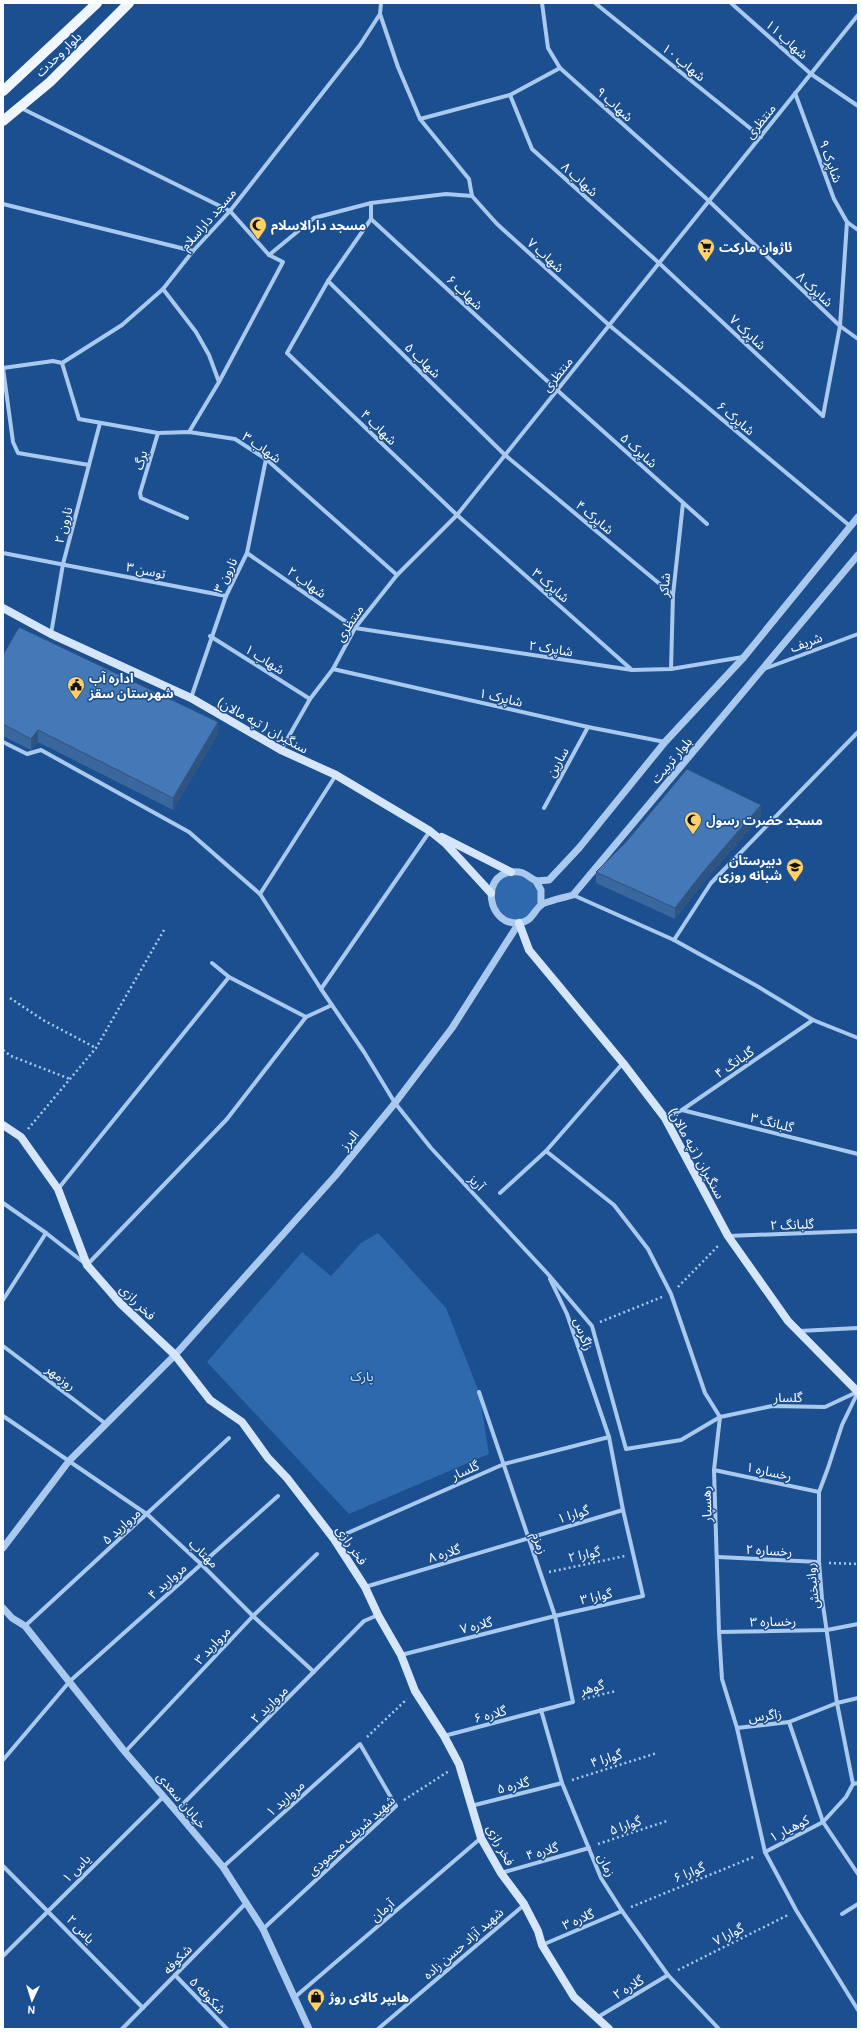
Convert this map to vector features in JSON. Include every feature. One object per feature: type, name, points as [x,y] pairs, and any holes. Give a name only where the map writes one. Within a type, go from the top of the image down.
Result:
[{"type":"main road","name":"بلوار وحدت","points":[[3,91],[97,3]]},
{"type":"main road","name":"بلوار وحدت","points":[[3,121],[50,82],[129,3]]},
{"type":"main road","name":"سنگبران ( تپه مالان)","points":[[3,608],[51,634],[191,698],[281,750],[336,775],[430,831],[446,844],[491,893]]},
{"type":"main road","points":[[430,831],[511,872]]},
{"type":"main road","name":"سنگبران ( تپه مالان)","points":[[519,923],[529,950],[623,1062],[665,1118],[728,1236],[797,1332],[858,1392]]},
{"type":"main road","name":"فخر رازی","points":[[3,1125],[21,1137],[58,1189],[87,1265],[121,1304],[174,1355],[210,1400],[242,1422],[268,1458],[287,1478],[334,1539],[365,1587],[378,1615],[402,1655],[415,1692],[444,1736],[459,1764],[470,1806],[481,1838],[501,1873],[524,1904],[542,1945],[574,1997],[598,2017],[609,2029]]},
{"type":"street","points":[[269,255],[314,218],[371,203],[446,194],[472,196],[469,179],[420,119],[398,67],[380,14],[381,3]]},
{"type":"street","name":"شهاب ۹","points":[[542,3],[548,48],[560,68],[709,201]]},
{"type":"street","name":"شهاب ۱۰","points":[[595,3],[760,137]]},
{"type":"street","name":"شهاب ۱۱","points":[[731,3],[811,74],[858,106]]},
{"type":"street","name":"مسجد داراسلام","points":[[62,363],[122,325],[163,289],[194,251],[230,211],[360,44],[380,14]]},
{"type":"street","name":"منتظری","points":[[281,750],[310,699],[333,669],[355,628],[397,575],[457,515],[858,15]]},
{"type":"street","points":[[420,119],[510,95],[560,68]]},
{"type":"street","name":"شاپرک ۹","points":[[796,93],[834,198],[846,222],[858,230]]},
{"type":"street","name":"شهاب ۸","points":[[510,95],[532,149],[659,263]]},
{"type":"street","points":[[20,107],[230,211],[269,255],[283,262],[219,382],[189,432]]},
{"type":"street","name":"شهاب ۷","points":[[472,196],[497,224],[609,325]]},
{"type":"street","name":"شاپرک ۸","points":[[709,201],[840,326],[858,339]]},
{"type":"street","points":[[328,281],[371,219],[371,203]]},
{"type":"street","points":[[3,204],[194,251]]},
{"type":"street","name":"شهاب ۶","points":[[371,219],[557,390]]},
{"type":"street","points":[[840,326],[846,222]]},
{"type":"street","name":"شاپرک ۷","points":[[659,263],[823,416],[840,326]]},
{"type":"street","name":"شهاب ۴","points":[[328,281],[287,353],[457,515]]},
{"type":"street","name":"شهاب ۵","points":[[328,281],[505,455]]},
{"type":"street","points":[[163,289],[196,332],[208,355],[219,382]]},
{"type":"street","name":"شاپرک ۶","points":[[609,325],[850,526]]},
{"type":"street","points":[[62,363],[53,361],[3,368],[13,442],[18,453],[89,465]]},
{"type":"street","name":"شهاب ۳","points":[[62,363],[79,419],[158,433],[189,432],[235,439],[266,459],[397,575]]},
{"type":"street","name":"شاپرک ۵","points":[[557,390],[708,524]]},
{"type":"street","name":"نارون ۲","points":[[51,634],[63,564],[100,423]]},
{"type":"street","name":"برگ","points":[[158,433],[140,493],[141,498],[187,518]]},
{"type":"street","name":"شاپرک ۴","points":[[505,455],[673,595]]},
{"type":"street","name":"نارون ۳","points":[[191,698],[210,636],[226,596],[247,553],[266,459]]},
{"type":"street","name":"شاکر","points":[[671,669],[673,595],[683,503]]},
{"type":"street","name":"شاپرک ۳","points":[[457,515],[632,670]]},
{"type":"street","name":"بلوار تربیت","points":[[536,880],[549,880],[579,848],[665,742],[744,657],[858,517]]},
{"type":"street","name":"توسن ۳","points":[[3,553],[226,596]]},
{"type":"street","name":"شهاب ۲","points":[[247,553],[355,628]]},
{"type":"street","name":"بلوار تربیت","points":[[573,895],[858,555]]},
{"type":"street","name":"شاپرک ۲","points":[[355,628],[632,670],[671,669],[744,657]]},
{"type":"street","name":"شریف","points":[[762,670],[858,634]]},
{"type":"street","name":"شهاب ۱","points":[[210,636],[310,699]]},
{"type":"street","name":"شاپرک ۱","points":[[333,669],[588,727],[665,742]]},
{"type":"street","name":"سارین","points":[[544,808],[588,727]]},
{"type":"street","points":[[674,940],[711,883],[858,732]]},
{"type":"street","name":"آریز","points":[[3,742],[27,754],[41,750],[189,832],[260,894],[395,1103],[431,1148],[548,1273]]},
{"type":"street","points":[[260,894],[336,775]]},
{"type":"street","points":[[320,989],[430,831]]},
{"type":"street","points":[[511,872],[526,873],[536,880],[542,890],[541,905],[533,918],[519,923],[510,922],[496,913],[490,897],[496,881],[502,875],[511,872]]},
{"type":"street","points":[[541,905],[573,895],[674,940],[757,986],[813,1020],[858,1038]]},
{"type":"street","name":"البرز","points":[[3,1548],[69,1461],[174,1355],[336,1175],[395,1103],[452,1028],[519,923]]},
{"type":"street","points":[[212,963],[229,977],[306,1017]]},
{"type":"street","points":[[58,1189],[229,977]]},
{"type":"street","points":[[3,1203],[46,1233],[87,1265],[227,1119],[306,1017],[332,1004]]},
{"type":"street","name":"گلبانگ ۴","points":[[665,1118],[682,1110],[813,1020]]},
{"type":"street","points":[[500,1193],[546,1151],[623,1062]]},
{"type":"street","name":"گلبانگ ۳","points":[[682,1110],[858,1154]]},
{"type":"street","points":[[546,1151],[614,1205],[648,1249],[671,1294],[706,1393],[720,1417]]},
{"type":"street","name":"گلبانگ ۲","points":[[728,1236],[858,1231]]},
{"type":"street","points":[[3,1300],[46,1233]]},
{"type":"street","name":"زاگرس","points":[[548,1273],[567,1314],[609,1437],[623,1510],[643,1596]]},
{"type":"street","name":"زاگرس","points":[[548,1273],[592,1326],[626,1449]]},
{"type":"street","points":[[797,1332],[858,1328]]},
{"type":"street","name":"روزمهر","points":[[3,1346],[106,1424]]},
{"type":"street","name":"زمزم","points":[[479,1392],[555,1616],[572,1702]]},
{"type":"street","name":"گلسار","points":[[626,1449],[682,1440],[720,1417],[772,1406],[825,1407],[858,1392]]},
{"type":"street","name":"روانبخش","points":[[856,1783],[837,1703],[827,1630],[819,1562],[819,1492],[842,1425],[858,1392]]},
{"type":"street","name":"مهتاب","points":[[3,1416],[148,1515],[201,1564],[253,1616],[314,1672]]},
{"type":"street","name":"رهسپار","points":[[717,1592],[718,1557],[714,1470],[720,1417]]},
{"type":"street","name":"گلسار","points":[[334,1539],[504,1464],[609,1437]]},
{"type":"street","name":"مروارید ۵","points":[[25,1626],[148,1515],[229,1438]]},
{"type":"street","name":"رخساره ۱","points":[[714,1470],[819,1492]]},
{"type":"street","name":"مروارید ۴","points":[[70,1681],[278,1496]]},
{"type":"street","name":"گوارا ۱","points":[[528,1538],[623,1510]]},
{"type":"street","name":"گلاره ۸","points":[[365,1587],[528,1538]]},
{"type":"street","name":"مرواربد ۳","points":[[125,1752],[253,1616],[318,1554]]},
{"type":"street","name":"رخساره ۲","points":[[718,1557],[819,1562]]},
{"type":"street","name":"زاگرس","points":[[717,1592],[722,1679],[737,1728],[790,1722],[823,1822],[858,1874]]},
{"type":"street","name":"گوارا ۳","points":[[555,1616],[643,1596]]},
{"type":"street","name":"خیابان سعدی","points":[[3,1608],[12,1618],[25,1626],[125,1752],[176,1810],[223,1868],[247,1902],[263,1929],[309,2029]]},
{"type":"street","name":"مروارید ۲","points":[[176,1810],[364,1621],[378,1615]]},
{"type":"street","name":"گلاره ۷","points":[[402,1655],[555,1616]]},
{"type":"street","name":"رخساره ۳","points":[[719,1632],[827,1630],[858,1624]]},
{"type":"street","points":[[3,1760],[70,1681]]},
{"type":"street","points":[[790,1722],[837,1703],[858,1698]]},
{"type":"street","points":[[541,1710],[572,1702]]},
{"type":"street","name":"گلاره ۶","points":[[444,1736],[541,1710]]},
{"type":"street","name":"زمان","points":[[541,1710],[562,1783],[588,1848],[602,1878],[622,1911],[668,1975],[719,2029]]},
{"type":"street","points":[[737,1728],[765,1852],[796,1910],[858,2010]]},
{"type":"street","points":[[360,1744],[396,1806]]},
{"type":"street","name":"مروارید ۱","points":[[223,1868],[360,1744]]},
{"type":"street","name":"گلاره ۵","points":[[470,1806],[562,1783]]},
{"type":"street","name":"کوهیار ۱","points":[[765,1852],[823,1822],[842,1802],[856,1783]]},
{"type":"street","name":"یاس ۱","points":[[3,1956],[164,1796]]},
{"type":"street","name":"شهید شریف محمودی","points":[[263,1929],[396,1806]]},
{"type":"street","name":"آرمان","points":[[295,1997],[481,1838]]},
{"type":"street","name":"گلاره ۴","points":[[501,1873],[588,1848]]},
{"type":"street","name":"یاس ۲","points":[[3,1866],[144,2008]]},
{"type":"street","name":"شکوفه","points":[[122,2029],[247,1902]]},
{"type":"street","name":"شهید آزاد حسن زاده","points":[[378,2029],[524,1904]]},
{"type":"street","points":[[842,1914],[858,1904]]},
{"type":"street","name":"گلاره ۳","points":[[542,1945],[622,1911]]},
{"type":"street","name":"شکوفه ۵","points":[[175,1975],[227,2029]]},
{"type":"street","name":"گلاره ۲","points":[[598,2017],[668,1975]]},
{"type":"path","points":[[21,1137],[96,1048],[164,930]]},
{"type":"path","points":[[10,998],[43,1020],[96,1048]]},
{"type":"path","points":[[3,1050],[11,1056],[70,1079]]},
{"type":"path","name":"گوارا ۲","points":[[540,1574],[633,1554]]},
{"type":"path","points":[[819,1562],[858,1564]]},
{"type":"path","name":"گوهر","points":[[572,1702],[616,1691]]},
{"type":"path","points":[[360,1744],[415,1692]]},
{"type":"path","name":"گوارا ۴","points":[[562,1783],[657,1753]]},
{"type":"path","name":"شهید شریف محمودی","points":[[396,1806],[459,1764]]},
{"type":"path","name":"گوارا ۵","points":[[588,1848],[667,1821]]},
{"type":"path","name":"گوارا ۶","points":[[622,1911],[765,1852]]},
{"type":"path","name":"گوارا ۷","points":[[668,1975],[796,1910]]},
{"type":"green space","points":[[511,872],[536,881],[541,905],[519,923],[496,913],[492,892],[494,884]]},
{"type":"green space","name":"پارک","points":[[378,1233],[446,1308],[479,1392],[489,1454],[349,1514],[207,1362],[302,1252],[331,1276],[361,1243]]},
{"type":"building","name":"اداره آب شهرستان سقز","points":[[19,627],[218,722],[173,798],[38,730],[31,739],[3,724],[3,655]]},
{"type":"building","name":"مسجد حضرت رسول","points":[[687,769],[761,805],[703,872],[675,908],[596,872],[626,842]]},
{"type":"place","name":"مسجد دارالاسلام","points":[[258,240]]},
{"type":"place","name":"ئاژوان مارکت","points":[[706,262]]},
{"type":"place","name":"اداره آب شهرستان سقز","points":[[76,700]]},
{"type":"place","name":"مسجد حضرت رسول","points":[[693,835]]},
{"type":"place","name":"دبیرستان شبانه روزی","points":[[795,882]]},
{"type":"place","name":"هایپر کالای روژ","points":[[316,2012]]}]
